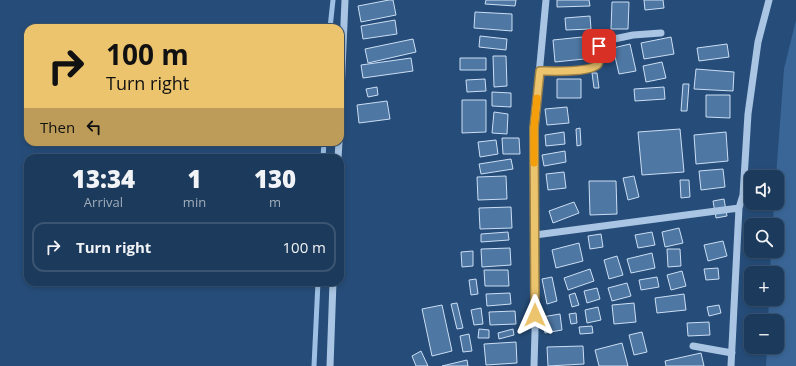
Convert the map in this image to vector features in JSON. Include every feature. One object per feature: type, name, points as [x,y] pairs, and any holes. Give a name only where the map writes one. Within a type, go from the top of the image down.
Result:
[{"type":"street","points":[[344,24],[345,0]]},
{"type":"street","points":[[534,366],[534,128],[546,0]]},
{"type":"street","points":[[732,366],[739,208],[743,195],[748,114],[758,42],[769,0]]},
{"type":"street","points":[[540,71],[568,71],[593,68],[599,61],[600,42],[633,35],[661,33]]},
{"type":"street","points":[[535,235],[739,208]]},
{"type":"street","points":[[330,366],[334,286]]},
{"type":"street","points":[[693,346],[732,353]]},
{"type":"shaded area","points":[[796,20],[796,366],[766,366],[767,354],[784,354],[784,314],[768,314],[769,306],[784,306],[784,266],[770,266],[771,258],[784,258],[784,218],[773,218],[774,210],[784,210],[784,170],[777,170],[784,69]]},
{"type":"building","points":[[393,0],[396,15],[361,22],[358,6]]},
{"type":"building","points":[[486,0],[516,0],[515,6],[485,4]]},
{"type":"building","points":[[557,0],[589,0],[590,6],[557,7]]},
{"type":"building","points":[[644,0],[663,0],[664,8],[645,10]]},
{"type":"building","points":[[612,2],[629,2],[628,29],[611,29]]},
{"type":"building","points":[[475,12],[512,14],[512,31],[474,28]]},
{"type":"building","points":[[590,16],[591,29],[566,30],[565,18]]},
{"type":"building","points":[[395,20],[397,34],[363,39],[361,26]]},
{"type":"building","points":[[480,36],[507,39],[506,50],[479,47]]},
{"type":"building","points":[[592,36],[594,58],[555,62],[553,40]]},
{"type":"building","points":[[671,37],[674,54],[644,59],[641,43]]},
{"type":"building","points":[[413,39],[416,52],[368,63],[365,49]]},
{"type":"building","points":[[630,44],[636,71],[619,74],[613,48]]},
{"type":"building","points":[[727,44],[729,57],[699,61],[697,48]]},
{"type":"building","points":[[493,56],[506,56],[507,86],[494,87]]},
{"type":"building","points":[[411,58],[413,71],[363,78],[361,65]]},
{"type":"building","points":[[460,58],[486,58],[486,70],[460,70]]},
{"type":"building","points":[[662,62],[666,78],[646,82],[643,66]]},
{"type":"building","points":[[696,69],[734,72],[733,91],[694,89]]},
{"type":"building","points":[[592,73],[597,73],[599,88],[594,88]]},
{"type":"building","points":[[485,79],[486,91],[467,92],[466,80]]},
{"type":"building","points":[[557,79],[581,79],[581,98],[557,98]]},
{"type":"building","points":[[683,84],[689,84],[687,111],[681,111]]},
{"type":"building","points":[[377,87],[378,95],[368,97],[366,89]]},
{"type":"building","points":[[664,87],[665,99],[635,101],[634,89]]},
{"type":"building","points":[[492,92],[511,93],[511,107],[492,106]]},
{"type":"building","points":[[706,95],[730,95],[730,118],[706,117]]},
{"type":"building","points":[[462,100],[486,100],[486,132],[462,133]]},
{"type":"building","points":[[387,101],[390,119],[359,123],[357,105]]},
{"type":"building","points":[[567,107],[569,123],[547,125],[545,109]]},
{"type":"building","points":[[494,112],[508,114],[507,134],[492,133]]},
{"type":"building","points":[[580,128],[581,145],[577,146],[576,129]]},
{"type":"building","points":[[680,129],[684,172],[642,175],[638,132]]},
{"type":"building","points":[[564,132],[565,144],[546,146],[545,135]]},
{"type":"building","points":[[726,132],[728,161],[696,164],[694,135]]},
{"type":"building","points":[[502,138],[519,138],[520,154],[503,154]]},
{"type":"building","points":[[496,140],[498,154],[480,157],[478,142]]},
{"type":"building","points":[[565,151],[566,162],[544,166],[542,155]]},
{"type":"building","points":[[511,159],[513,169],[481,174],[479,164]]},
{"type":"building","points":[[723,169],[725,187],[701,190],[699,171]]},
{"type":"building","points":[[564,172],[566,188],[548,190],[546,174]]},
{"type":"building","points":[[506,176],[507,199],[478,200],[477,177]]},
{"type":"building","points":[[634,176],[639,197],[628,200],[623,178]]},
{"type":"building","points":[[680,180],[689,180],[690,197],[681,198]]},
{"type":"building","points":[[589,181],[616,181],[617,214],[590,215]]},
{"type":"building","points":[[724,199],[727,216],[716,218],[713,201]]},
{"type":"building","points":[[574,202],[579,213],[553,223],[549,211]]},
{"type":"building","points":[[511,207],[512,228],[480,229],[479,208]]},
{"type":"building","points":[[679,228],[683,243],[665,247],[662,232]]},
{"type":"building","points":[[508,232],[509,240],[481,242],[481,234]]},
{"type":"building","points":[[652,232],[655,245],[638,248],[635,235]]},
{"type":"building","points":[[601,234],[603,247],[590,249],[588,236]]},
{"type":"building","points":[[723,241],[727,256],[708,261],[704,245]]},
{"type":"building","points":[[579,243],[583,261],[556,268],[552,250]]},
{"type":"building","points":[[510,248],[511,265],[482,267],[481,249]]},
{"type":"building","points":[[667,249],[680,249],[681,266],[668,267]]},
{"type":"building","points":[[473,251],[473,266],[462,267],[461,252]]},
{"type":"building","points":[[652,253],[655,268],[631,273],[627,259]]},
{"type":"building","points":[[617,256],[623,275],[609,279],[604,260]]},
{"type":"building","points":[[718,268],[719,279],[706,280],[704,269]]},
{"type":"building","points":[[590,269],[594,281],[568,290],[564,278]]},
{"type":"building","points":[[484,270],[508,270],[509,286],[485,286]]},
{"type":"building","points":[[682,271],[686,286],[671,290],[667,275]]},
{"type":"building","points":[[552,277],[557,301],[547,304],[542,279]]},
{"type":"building","points":[[657,277],[659,287],[641,290],[639,280]]},
{"type":"building","points":[[476,279],[478,294],[471,295],[469,280]]},
{"type":"building","points":[[627,283],[631,296],[612,301],[608,288]]},
{"type":"building","points":[[597,288],[600,299],[587,303],[584,291]]},
{"type":"building","points":[[510,293],[511,304],[487,306],[486,294]]},
{"type":"building","points":[[575,293],[579,305],[572,307],[569,295]]},
{"type":"building","points":[[684,294],[686,310],[657,313],[655,298]]},
{"type":"building","points":[[457,303],[463,328],[457,329],[451,304]]},
{"type":"building","points":[[634,303],[636,322],[614,324],[612,305]]},
{"type":"building","points":[[442,305],[452,351],[432,356],[422,309]]},
{"type":"building","points":[[719,305],[721,313],[709,316],[707,307]]},
{"type":"building","points":[[598,307],[601,320],[587,323],[585,310]]},
{"type":"building","points":[[481,308],[483,324],[474,325],[471,310]]},
{"type":"building","points":[[515,311],[516,324],[490,325],[489,312]]},
{"type":"building","points":[[576,313],[577,323],[571,324],[569,314]]},
{"type":"building","points":[[560,314],[562,330],[545,333],[542,317]]},
{"type":"building","points":[[709,322],[710,335],[688,336],[687,323]]},
{"type":"building","points":[[592,326],[593,333],[580,334],[579,327]]},
{"type":"building","points":[[479,329],[489,330],[489,338],[478,338]]},
{"type":"building","points":[[513,329],[514,335],[499,339],[498,333]]},
{"type":"building","points":[[642,332],[647,352],[634,355],[629,335]]},
{"type":"building","points":[[469,334],[472,351],[463,352],[460,336]]},
{"type":"building","points":[[516,342],[517,363],[486,365],[484,344]]},
{"type":"building","points":[[622,343],[628,366],[599,366],[595,350]]},
{"type":"building","points":[[583,346],[584,364],[548,366],[547,347]]},
{"type":"building","points":[[421,351],[428,366],[416,366],[412,356]]},
{"type":"building","points":[[701,353],[704,366],[666,366],[665,361]]},
{"type":"building","points":[[467,360],[468,366],[442,366]]},
{"type":"waterway","points":[[330,24],[333,0]]},
{"type":"waterway","points":[[323,154],[324,146]]},
{"type":"waterway","points":[[314,366],[318,286]]},
{"type":"slow traffic","points":[[534,163],[534,128],[537,98]]},
{"type":"route","points":[[535,315],[534,128],[540,71],[568,71],[593,68],[599,61],[599,46]]}]
